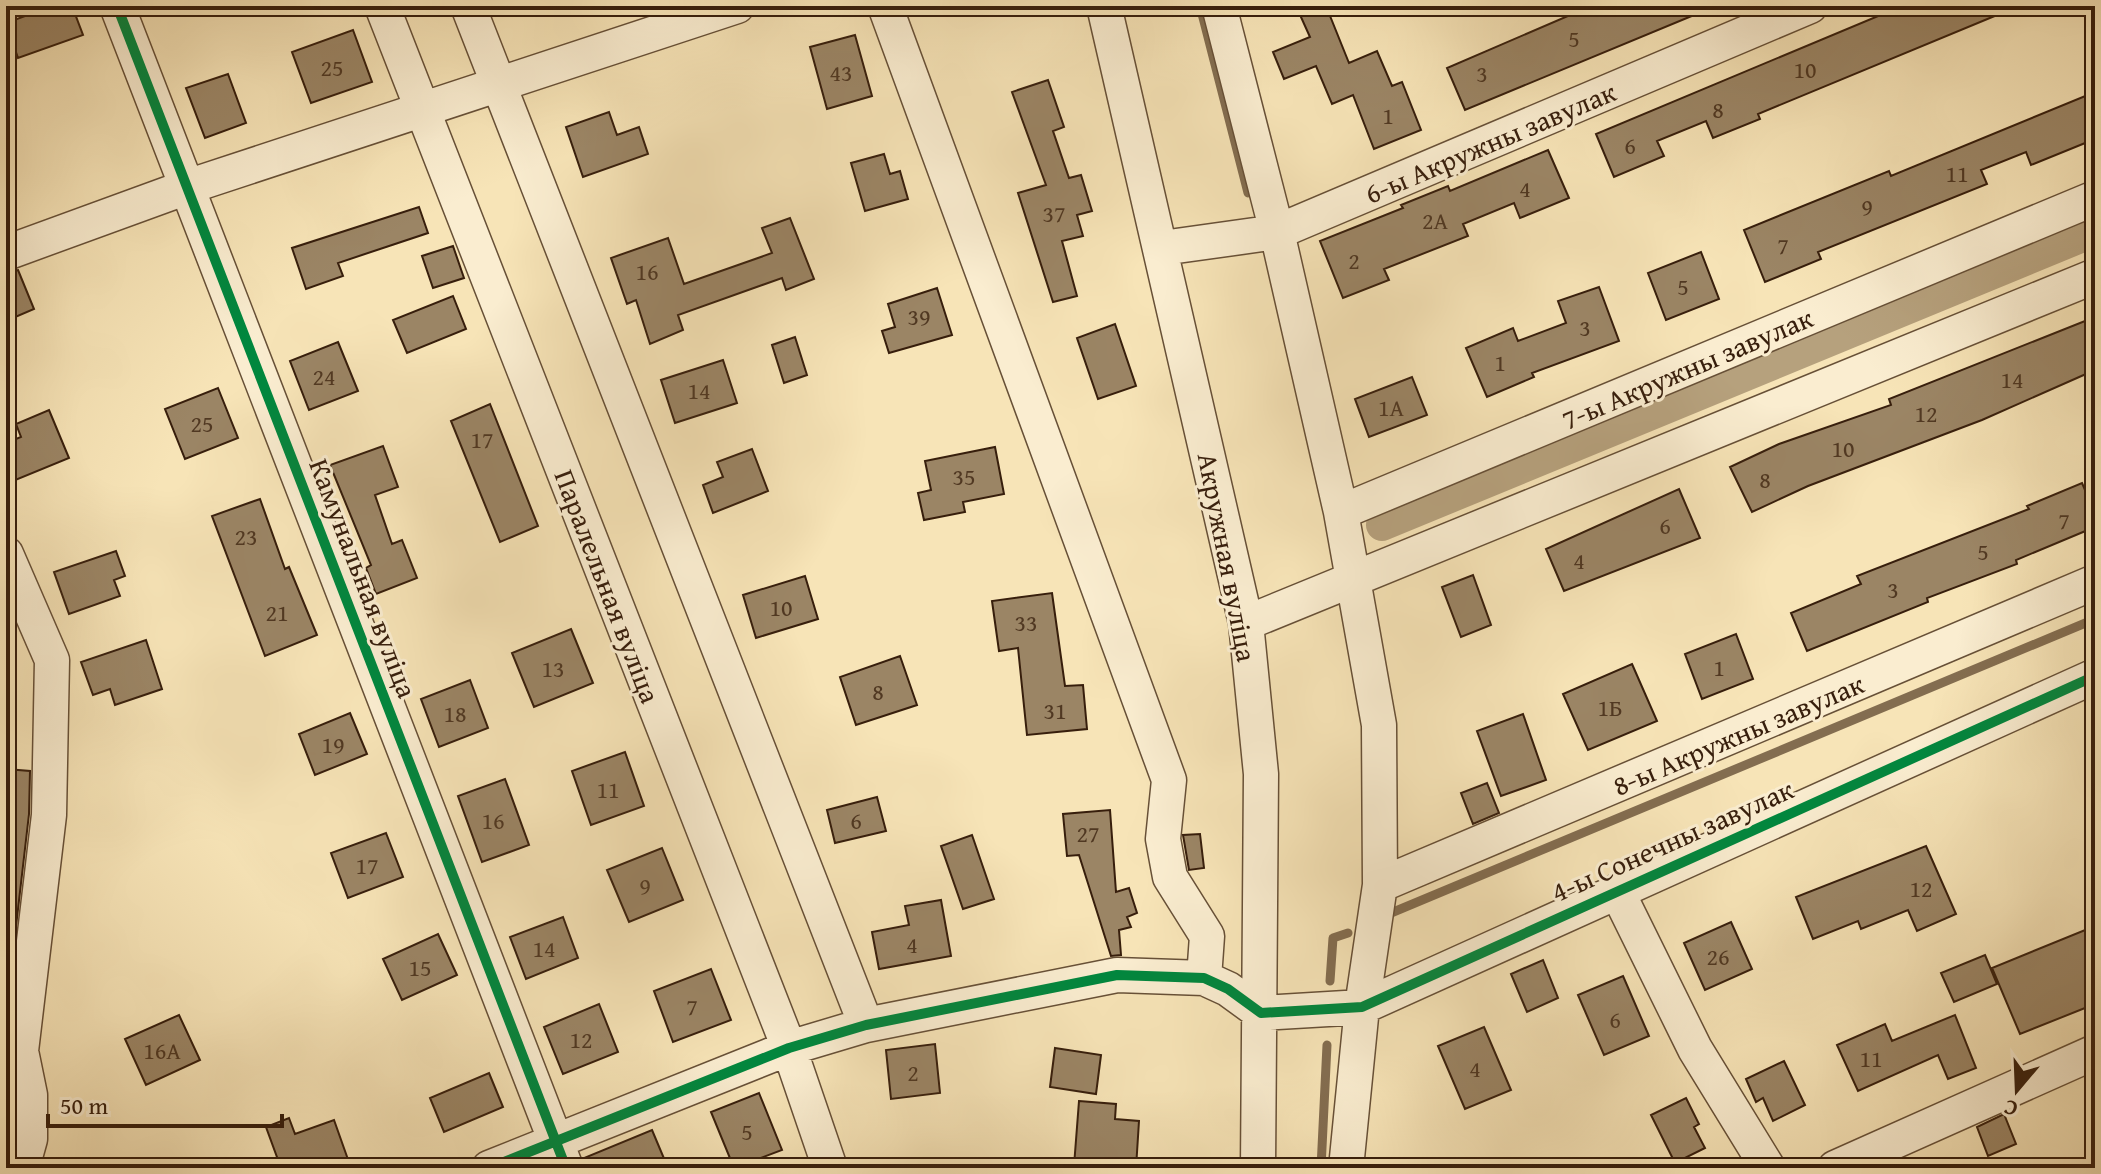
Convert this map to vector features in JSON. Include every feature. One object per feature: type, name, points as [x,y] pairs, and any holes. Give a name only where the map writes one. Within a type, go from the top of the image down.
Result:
[{"type":"street","name":"Камунальная вуліца","points":[[117,6],[561,1155]]},
{"type":"street","name":"Паралельная вуліца","points":[[382,6],[789,1048],[830,1168]]},
{"type":"street","points":[[468,6],[866,1025]]},
{"type":"street","points":[[6,253],[187,187],[737,6]]},
{"type":"street","points":[[885,6],[1169,780],[1163,839],[1170,877],[1207,936],[1204,978]]},
{"type":"street","name":"Акружная вуліца","points":[[1104,6],[1246,623],[1261,774],[1258,1168]]},
{"type":"street","points":[[1219,6],[1277,232],[1341,512],[1379,725],[1380,885],[1362,1007],[1346,1168]]},
{"type":"street","name":"6-ы Акружны завулак","points":[[1162,248],[1277,232],[1810,6]]},
{"type":"street","name":"7-ы Акружны завулак","points":[[1341,512],[2095,198]]},
{"type":"street","points":[[1246,623],[2095,276]]},
{"type":"street","points":[[6,554],[52,660],[49,815],[14,1043],[30,1095],[30,1139],[22,1168]]},
{"type":"street","name":"8-ы Акружны завулак","points":[[1380,885],[2095,582]]},
{"type":"street","name":"4-ы Сонечны завулак","points":[[1261,1013],[1362,1007],[2095,676]]},
{"type":"street","points":[[1617,891],[1695,1049],[1768,1168]]},
{"type":"street","points":[[489,1168],[561,1155],[789,1048],[866,1025],[1117,975],[1204,978],[1228,989],[1261,1013]]},
{"type":"street","points":[[1835,1168],[2095,1052]]},
{"type":"building","points":[[52,6],[72,6],[83,35],[18,58],[6,23]]},
{"type":"building","points":[[1296,6],[1326,6],[1349,63],[1377,51],[1392,86],[1402,82],[1421,130],[1374,149],[1353,95],[1332,104],[1316,66],[1284,79],[1273,52],[1310,37]]},
{"type":"building","points":[[1591,6],[1711,8],[1465,110],[1447,68]]},
{"type":"building","points":[[1902,6],[2014,8],[1758,114],[1760,119],[1713,138],[1706,121],[1657,141],[1664,156],[1614,177],[1596,134]]},
{"type":"building","points":[[353,30],[372,82],[311,103],[292,52]]},
{"type":"building","points":[[855,35],[872,96],[827,109],[810,47]]},
{"type":"building","points":[[228,74],[246,123],[205,138],[186,88]]},
{"type":"building","points":[[1048,80],[1064,127],[1053,131],[1069,178],[1081,175],[1092,211],[1077,215],[1083,236],[1062,241],[1077,296],[1053,302],[1018,193],[1046,185],[1012,92]]},
{"type":"building","points":[[2095,92],[2095,139],[2031,165],[2026,152],[1981,170],[1987,184],[1818,252],[1821,259],[1765,282],[1744,230],[1889,171],[1891,176]]},
{"type":"building","points":[[609,112],[617,135],[639,127],[648,154],[583,177],[566,127]]},
{"type":"building","points":[[1548,150],[1569,198],[1520,218],[1514,203],[1463,224],[1468,236],[1384,269],[1389,280],[1343,298],[1320,241],[1403,208],[1401,205],[1448,186],[1450,191]]},
{"type":"building","points":[[884,154],[890,174],[900,171],[908,199],[865,211],[851,163]]},
{"type":"building","points":[[419,207],[428,233],[338,263],[343,276],[306,289],[292,248]]},
{"type":"building","points":[[790,218],[814,279],[786,290],[782,278],[678,315],[683,330],[650,344],[636,300],[627,304],[611,258],[668,238],[684,284],[772,253],[762,228]]},
{"type":"building","points":[[453,246],[464,278],[433,288],[422,256]]},
{"type":"building","points":[[1701,252],[1719,299],[1666,320],[1648,273]]},
{"type":"building","points":[[18,270],[34,309],[6,321],[6,272]]},
{"type":"building","points":[[1599,287],[1619,341],[1532,373],[1534,377],[1487,397],[1466,348],[1513,328],[1518,341],[1566,323],[1558,301]]},
{"type":"building","points":[[937,288],[952,335],[889,353],[882,331],[895,327],[888,304]]},
{"type":"building","points":[[453,296],[466,329],[407,353],[393,320]]},
{"type":"building","points":[[2095,317],[2095,370],[1982,420],[1808,486],[1752,512],[1730,467],[1779,444],[1891,405],[1889,399]]},
{"type":"building","points":[[1115,324],[1136,386],[1098,399],[1077,338]]},
{"type":"building","points":[[795,337],[807,375],[784,383],[772,345]]},
{"type":"building","points":[[338,342],[358,391],[309,410],[290,361]]},
{"type":"building","points":[[723,360],[737,403],[675,423],[661,380]]},
{"type":"building","points":[[1412,377],[1427,415],[1369,437],[1355,399]]},
{"type":"building","points":[[218,388],[238,438],[185,459],[165,409]]},
{"type":"building","points":[[490,404],[538,526],[500,542],[451,421]]},
{"type":"building","points":[[49,410],[69,458],[13,481],[6,464],[6,443],[21,437],[16,424]]},
{"type":"building","points":[[383,446],[398,487],[375,495],[392,544],[402,540],[417,578],[376,594],[366,568],[371,565],[330,465]]},
{"type":"building","points":[[995,447],[1004,494],[963,502],[965,512],[924,520],[918,493],[931,490],[925,461]]},
{"type":"building","points":[[752,449],[768,491],[713,513],[703,485],[723,477],[717,462]]},
{"type":"building","points":[[2082,483],[2095,513],[2095,527],[2016,560],[2017,564],[1927,598],[1928,602],[1807,651],[1791,613],[1861,584],[1857,576],[2029,509],[2027,506]]},
{"type":"building","points":[[1679,489],[1700,538],[1564,591],[1546,549]]},
{"type":"building","points":[[260,499],[285,569],[289,567],[317,635],[265,656],[212,516]]},
{"type":"building","points":[[116,551],[125,576],[114,580],[120,596],[69,614],[54,572]]},
{"type":"building","points":[[1473,575],[1491,625],[1461,637],[1442,587]]},
{"type":"building","points":[[805,576],[818,619],[756,638],[743,595]]},
{"type":"building","points":[[1052,593],[1065,686],[1083,685],[1087,729],[1027,735],[1018,648],[999,651],[992,601]]},
{"type":"building","points":[[571,629],[593,683],[534,707],[512,653]]},
{"type":"building","points":[[1736,634],[1753,679],[1702,699],[1685,654]]},
{"type":"building","points":[[146,640],[162,689],[115,705],[110,689],[93,695],[81,662]]},
{"type":"building","points":[[900,656],[917,705],[856,725],[840,677]]},
{"type":"building","points":[[1632,664],[1657,721],[1588,750],[1563,694]]},
{"type":"building","points":[[470,680],[488,728],[439,747],[421,699]]},
{"type":"building","points":[[350,713],[367,754],[315,775],[299,734]]},
{"type":"building","points":[[1523,714],[1546,780],[1501,796],[1477,731]]},
{"type":"building","points":[[625,752],[644,806],[591,825],[572,771]]},
{"type":"building","points":[[6,769],[30,771],[29,814],[15,935],[6,935]]},
{"type":"building","points":[[505,779],[529,845],[482,862],[458,796]]},
{"type":"building","points":[[1487,783],[1499,813],[1473,824],[1461,793]]},
{"type":"building","points":[[877,797],[886,831],[835,843],[827,810]]},
{"type":"building","points":[[1110,810],[1116,892],[1129,888],[1137,913],[1127,917],[1131,927],[1119,930],[1121,955],[1111,956],[1079,855],[1067,856],[1063,814]]},
{"type":"building","points":[[386,833],[403,877],[348,898],[331,853]]},
{"type":"building","points":[[1200,834],[1204,868],[1189,870],[1183,835]]},
{"type":"building","points":[[972,835],[994,899],[963,909],[941,846]]},
{"type":"building","points":[[1926,846],[1956,914],[1917,931],[1908,910],[1861,929],[1858,921],[1813,939],[1796,897]]},
{"type":"building","points":[[662,848],[683,900],[629,922],[607,870]]},
{"type":"building","points":[[941,900],[951,956],[879,969],[872,932],[909,925],[905,906]]},
{"type":"building","points":[[563,917],[578,958],[526,979],[510,937]]},
{"type":"building","points":[[1731,922],[1752,969],[1705,990],[1684,943]]},
{"type":"building","points":[[2095,926],[2095,1004],[2020,1034],[1992,968]]},
{"type":"building","points":[[438,934],[457,975],[402,1000],[383,959]]},
{"type":"building","points":[[1985,955],[1997,984],[1954,1002],[1941,973]]},
{"type":"building","points":[[1543,960],[1558,998],[1527,1012],[1511,974]]},
{"type":"building","points":[[711,969],[731,1020],[673,1042],[654,991]]},
{"type":"building","points":[[1623,976],[1649,1036],[1604,1055],[1578,995]]},
{"type":"building","points":[[599,1004],[618,1052],[563,1074],[544,1027]]},
{"type":"building","points":[[179,1015],[200,1060],[146,1085],[125,1039]]},
{"type":"building","points":[[1955,1015],[1976,1068],[1948,1079],[1938,1055],[1858,1091],[1837,1045],[1885,1024],[1892,1041]]},
{"type":"building","points":[[1484,1027],[1511,1090],[1465,1109],[1438,1046]]},
{"type":"building","points":[[935,1044],[940,1093],[891,1099],[886,1050]]},
{"type":"building","points":[[1055,1048],[1101,1055],[1096,1094],[1050,1087]]},
{"type":"building","points":[[1784,1061],[1805,1105],[1773,1121],[1763,1098],[1756,1102],[1746,1079]]},
{"type":"building","points":[[489,1073],[503,1107],[444,1132],[430,1098]]},
{"type":"building","points":[[759,1093],[782,1150],[734,1168],[711,1112]]},
{"type":"building","points":[[1686,1098],[1699,1124],[1694,1127],[1705,1148],[1675,1163],[1651,1115]]},
{"type":"building","points":[[1079,1101],[1116,1104],[1115,1119],[1139,1121],[1136,1168],[1074,1166]]},
{"type":"building","points":[[2004,1114],[2016,1144],[1988,1156],[1977,1127]]},
{"type":"building","points":[[289,1118],[295,1134],[334,1120],[351,1168],[281,1168],[266,1127]]},
{"type":"building","points":[[652,1130],[668,1168],[586,1168],[584,1158]]},
{"type":"waterway","points":[[1200,6],[1248,193]]},
{"type":"waterway","points":[[1382,525],[2095,231]]},
{"type":"waterway","points":[[1391,913],[2095,619]]},
{"type":"waterway","points":[[1330,981],[1333,938],[1348,933]]},
{"type":"waterway","points":[[1321,1168],[1327,1045]]},
{"type":"cycle path","points":[[117,6],[566,1168]]},
{"type":"cycle path","points":[[489,1168],[789,1048],[866,1025],[1117,975],[1204,978],[1228,989],[1261,1013],[1362,1007],[2095,676]]}]
